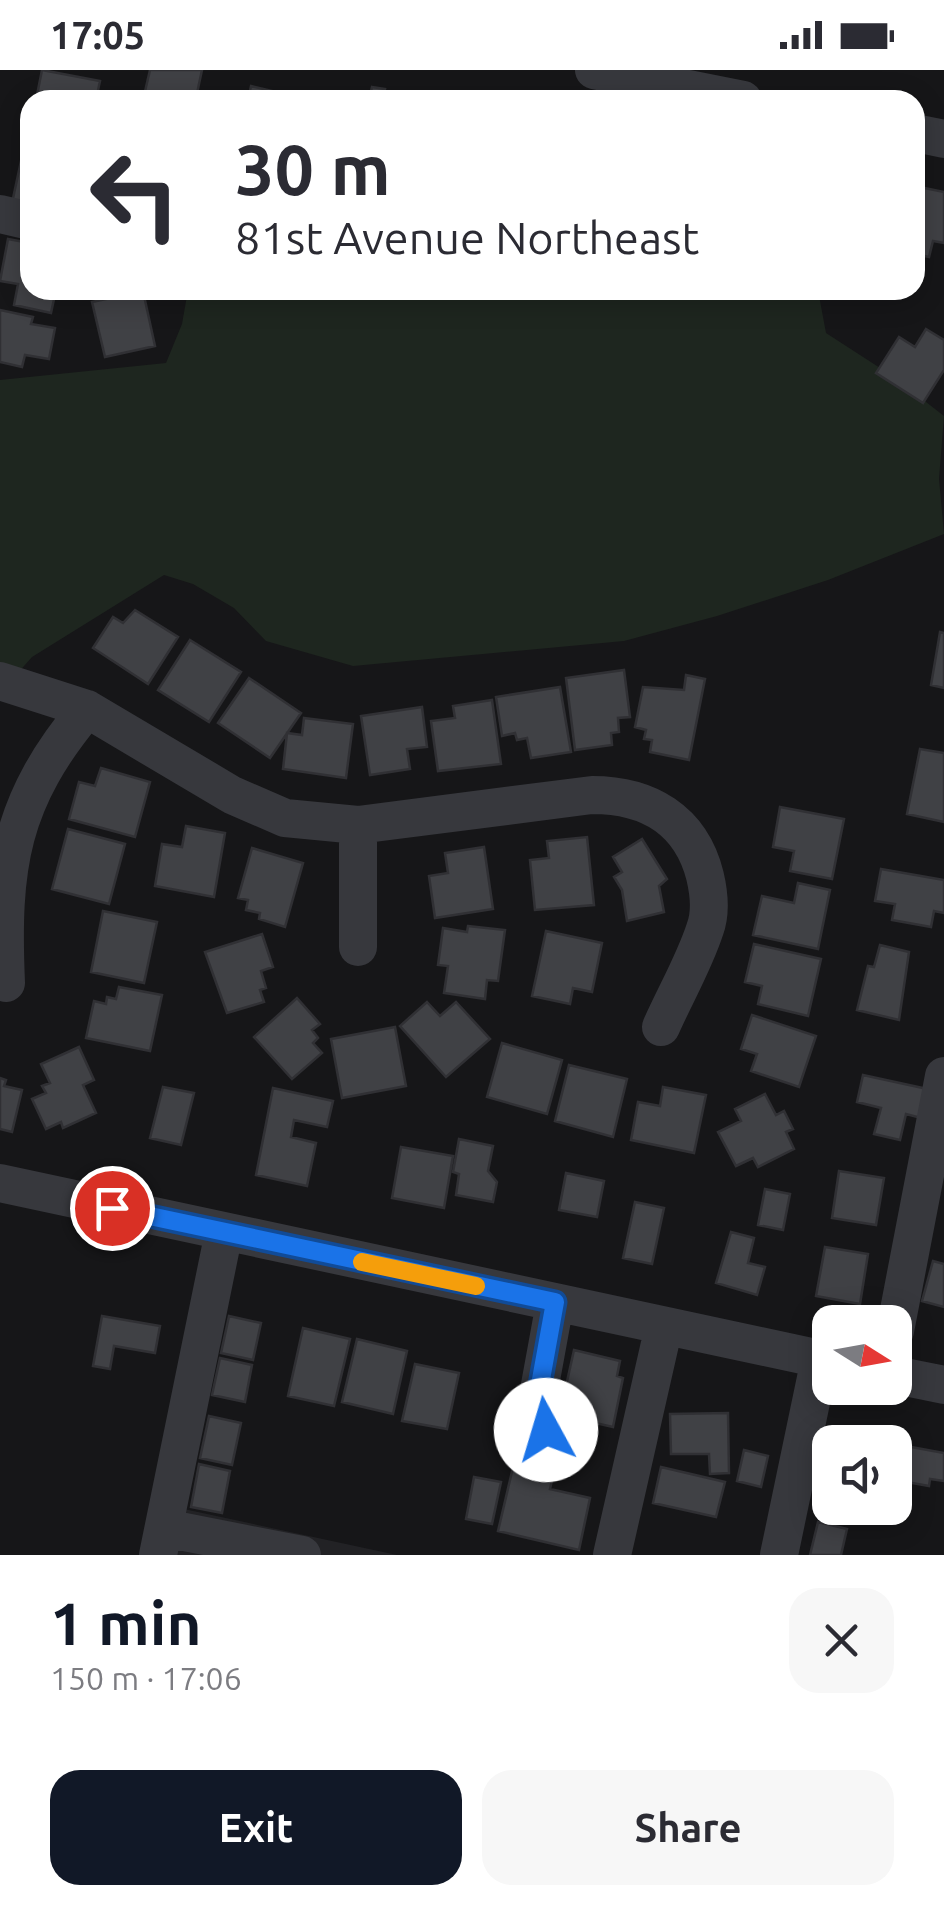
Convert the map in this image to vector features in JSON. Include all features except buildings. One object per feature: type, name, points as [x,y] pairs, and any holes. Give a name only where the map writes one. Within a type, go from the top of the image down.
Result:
[{"type":"street","points":[[594,70],[693,90]]},
{"type":"street","points":[[0,682],[86,709],[232,794],[285,818],[358,826],[620,795],[652,806],[681,824],[699,853],[709,893],[706,926],[661,1027]]},
{"type":"street","points":[[6,983],[3,905],[14,839],[31,790],[50,752],[86,709]]},
{"type":"street","points":[[358,826],[358,948]]},
{"type":"street","points":[[900,1305],[944,1076]]},
{"type":"street","points":[[0,1183],[812,1357]]},
{"type":"street","points":[[224,1232],[161,1542],[302,1555]]},
{"type":"street","points":[[546,1430],[538,1396],[555,1302]]},
{"type":"street","points":[[612,1555],[664,1326]]},
{"type":"street","points":[[912,1379],[944,1386]]},
{"type":"street","points":[[779,1555],[814,1405]]},
{"type":"shaded area","points":[[186,300],[820,300],[826,333],[894,377],[944,416],[939,479],[944,534],[828,580],[624,641],[353,666],[266,641],[234,608],[193,584],[164,575],[32,657],[8,684],[0,681],[0,380],[166,363],[182,324]]},
{"type":"shaded area","points":[[156,1503],[397,1555],[144,1555]]},
{"type":"slow traffic","points":[[362,1262],[476,1286]]},
{"type":"route","points":[[112,1208],[555,1302],[538,1396],[540,1418],[546,1430]]}]
